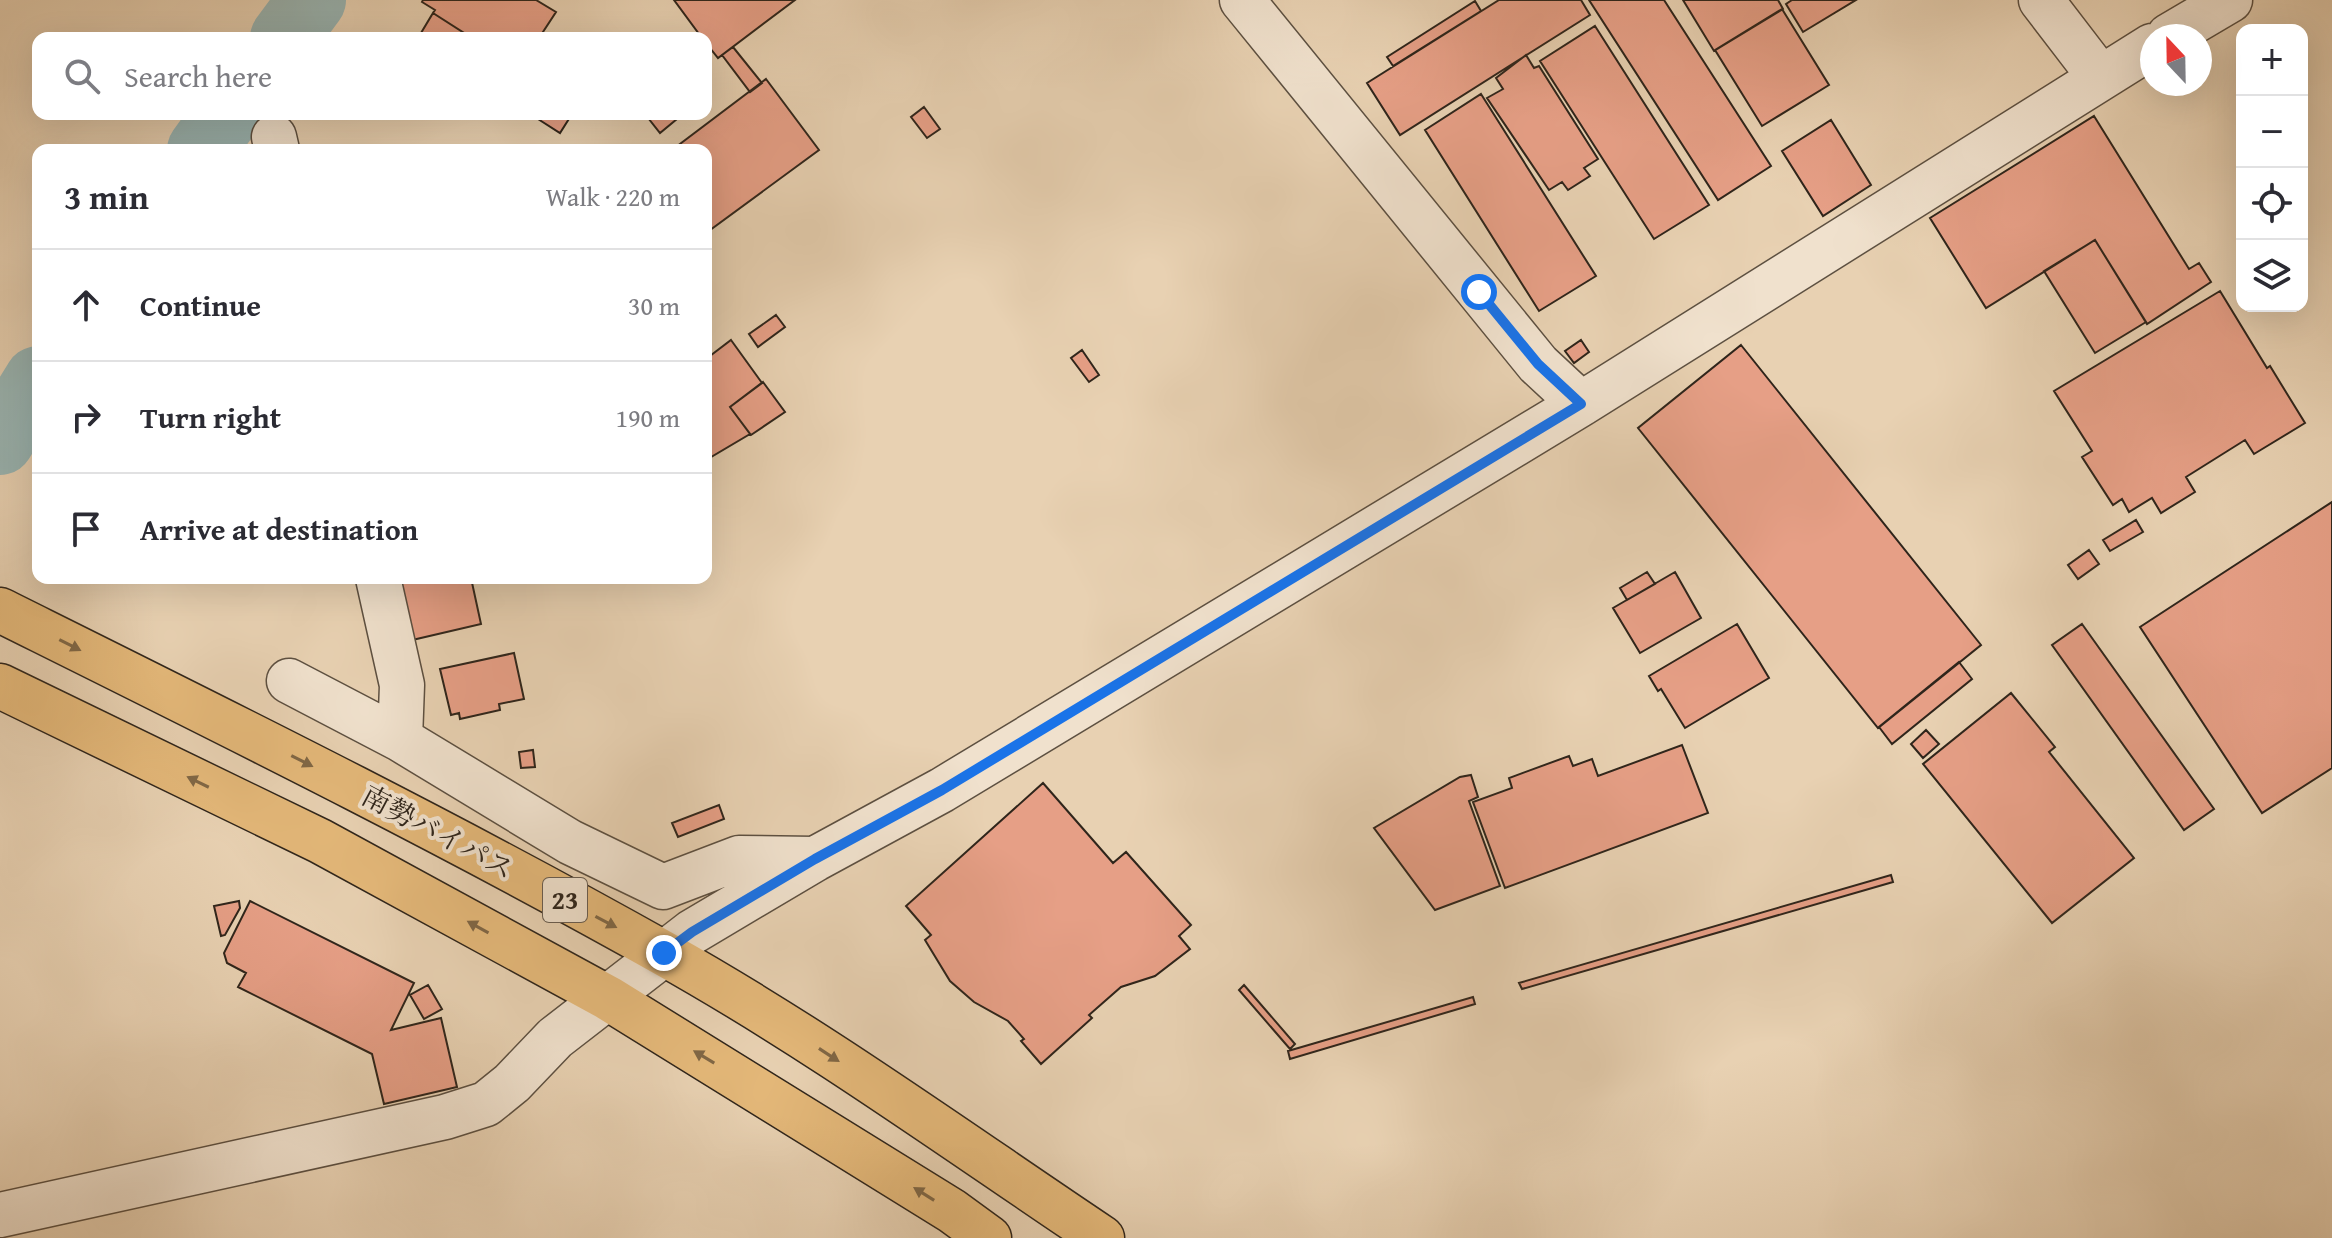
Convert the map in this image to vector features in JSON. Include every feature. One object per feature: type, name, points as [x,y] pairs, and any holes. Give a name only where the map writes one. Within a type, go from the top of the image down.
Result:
[{"type":"highway","name":"南勢バイパス","points":[[0,610],[362,791],[664,953],[842,1063],[1102,1238]]},
{"type":"highway","name":"23","points":[[0,686],[320,841],[608,998],[952,1211],[989,1238]]},
{"type":"street","points":[[1242,0],[1538,364],[1581,404]]},
{"type":"street","points":[[2041,0],[2100,77]]},
{"type":"street","points":[[2189,24],[2230,0]]},
{"type":"street","points":[[0,1215],[467,1112],[486,1104],[555,1038],[692,932],[815,859],[942,790],[1581,404],[2140,53]]},
{"type":"street","points":[[379,584],[402,685],[400,739]]},
{"type":"street","points":[[289,681],[400,739],[570,842],[663,887],[739,858],[815,859]]},
{"type":"building","points":[[536,0],[556,12],[543,32],[463,32],[422,2]]},
{"type":"building","points":[[674,0],[795,0],[718,58],[712,50],[712,32],[698,32]]},
{"type":"building","points":[[1499,0],[1581,0],[1590,15],[1400,135],[1367,83]]},
{"type":"building","points":[[1589,0],[1664,0],[1771,166],[1718,200]]},
{"type":"building","points":[[1683,0],[1778,0],[1783,9],[1714,51]]},
{"type":"building","points":[[1792,0],[1856,0],[1803,32],[1786,4]]},
{"type":"building","points":[[1475,1],[1481,11],[1393,66],[1387,57]]},
{"type":"building","points":[[1782,9],[1829,85],[1762,126],[1715,50]]},
{"type":"building","points":[[433,13],[463,32],[422,32]]},
{"type":"building","points":[[1595,26],[1709,205],[1654,239],[1540,61]]},
{"type":"building","points":[[733,47],[762,83],[750,92],[722,55]]},
{"type":"building","points":[[1526,55],[1534,68],[1539,66],[1598,159],[1584,168],[1590,176],[1568,190],[1562,182],[1549,190],[1487,98],[1503,89],[1496,78]]},
{"type":"building","points":[[766,79],[819,150],[712,229],[712,144],[680,144]]},
{"type":"building","points":[[1481,94],[1596,276],[1539,311],[1425,130]]},
{"type":"building","points":[[924,107],[940,129],[927,138],[911,117]]},
{"type":"building","points":[[2094,116],[2189,269],[2199,263],[2211,282],[2147,324],[2095,240],[1986,308],[1930,218]]},
{"type":"building","points":[[540,120],[568,120],[560,133]]},
{"type":"building","points":[[650,120],[676,120],[660,133]]},
{"type":"building","points":[[1831,120],[1871,185],[1823,216],[1782,151]]},
{"type":"building","points":[[2095,240],[2146,322],[2095,353],[2044,271]]},
{"type":"building","points":[[2220,291],[2305,423],[2254,454],[2245,440],[2186,477],[2195,492],[2161,513],[2152,498],[2129,512],[2122,499],[2113,505],[2082,457],[2092,451],[2054,391]]},
{"type":"building","points":[[776,315],[785,327],[758,347],[749,334]]},
{"type":"building","points":[[731,340],[762,383],[730,407],[750,434],[712,456],[712,354]]},
{"type":"building","points":[[1581,340],[1589,352],[1574,363],[1565,351]]},
{"type":"building","points":[[1741,345],[1981,645],[1878,728],[1638,428]]},
{"type":"building","points":[[1082,350],[1099,375],[1089,382],[1071,358]]},
{"type":"building","points":[[763,382],[785,412],[751,435],[730,407]]},
{"type":"building","points":[[2332,502],[2332,768],[2262,813],[2140,627]]},
{"type":"building","points":[[2136,520],[2143,532],[2110,551],[2103,540]]},
{"type":"building","points":[[2089,550],[2099,564],[2078,579],[2068,565]]},
{"type":"building","points":[[1647,572],[1655,584],[1627,600],[1620,588]]},
{"type":"building","points":[[1675,572],[1701,618],[1640,653],[1613,608]]},
{"type":"building","points":[[394,584],[472,584],[481,624],[408,641]]},
{"type":"building","points":[[1737,624],[1769,678],[1685,728],[1661,689],[1658,691],[1649,676]]},
{"type":"building","points":[[2082,624],[2214,809],[2184,830],[2052,645]]},
{"type":"building","points":[[514,653],[524,699],[499,704],[500,710],[460,719],[459,713],[451,715],[440,669]]},
{"type":"building","points":[[1959,662],[1972,679],[1892,744],[1879,727]]},
{"type":"building","points":[[2011,693],[2055,747],[2049,752],[2134,858],[2052,923],[1923,764]]},
{"type":"building","points":[[1926,730],[1939,744],[1923,758],[1911,744]]},
{"type":"building","points":[[1682,745],[1708,813],[1505,888],[1473,802],[1512,788],[1509,778],[1569,756],[1573,766],[1592,759],[1598,776]]},
{"type":"building","points":[[533,750],[535,767],[521,768],[519,752]]},
{"type":"building","points":[[1471,775],[1478,797],[1469,801],[1500,886],[1435,910],[1374,828],[1460,777]]},
{"type":"building","points":[[1043,783],[1113,863],[1126,852],[1191,925],[1179,936],[1190,949],[1155,976],[1121,987],[1041,1064],[1008,1021],[974,1002],[950,981],[925,940],[931,935],[906,906]]},
{"type":"building","points":[[719,805],[724,819],[678,837],[672,823]]},
{"type":"building","points":[[1891,875],[1893,882],[1522,989],[1519,983]]},
{"type":"building","points":[[239,901],[240,908],[225,935],[221,936],[214,906]]},
{"type":"building","points":[[250,901],[414,983],[391,1030],[441,1018],[457,1087],[384,1104],[372,1054],[238,987],[246,973],[227,963],[224,953]]},
{"type":"building","points":[[428,985],[442,1009],[424,1019],[410,995]]},
{"type":"building","points":[[1244,985],[1295,1044],[1290,1049],[1239,990]]},
{"type":"building","points":[[1473,997],[1475,1004],[1290,1059],[1288,1051]]},
{"type":"waterway","points":[[288,32],[312,0]]},
{"type":"waterway","points":[[205,144],[223,120]]},
{"type":"waterway","points":[[0,441],[32,390]]},
{"type":"route","points":[[664,953],[692,932],[815,859],[942,790],[1581,404],[1538,364],[1479,292]]}]
